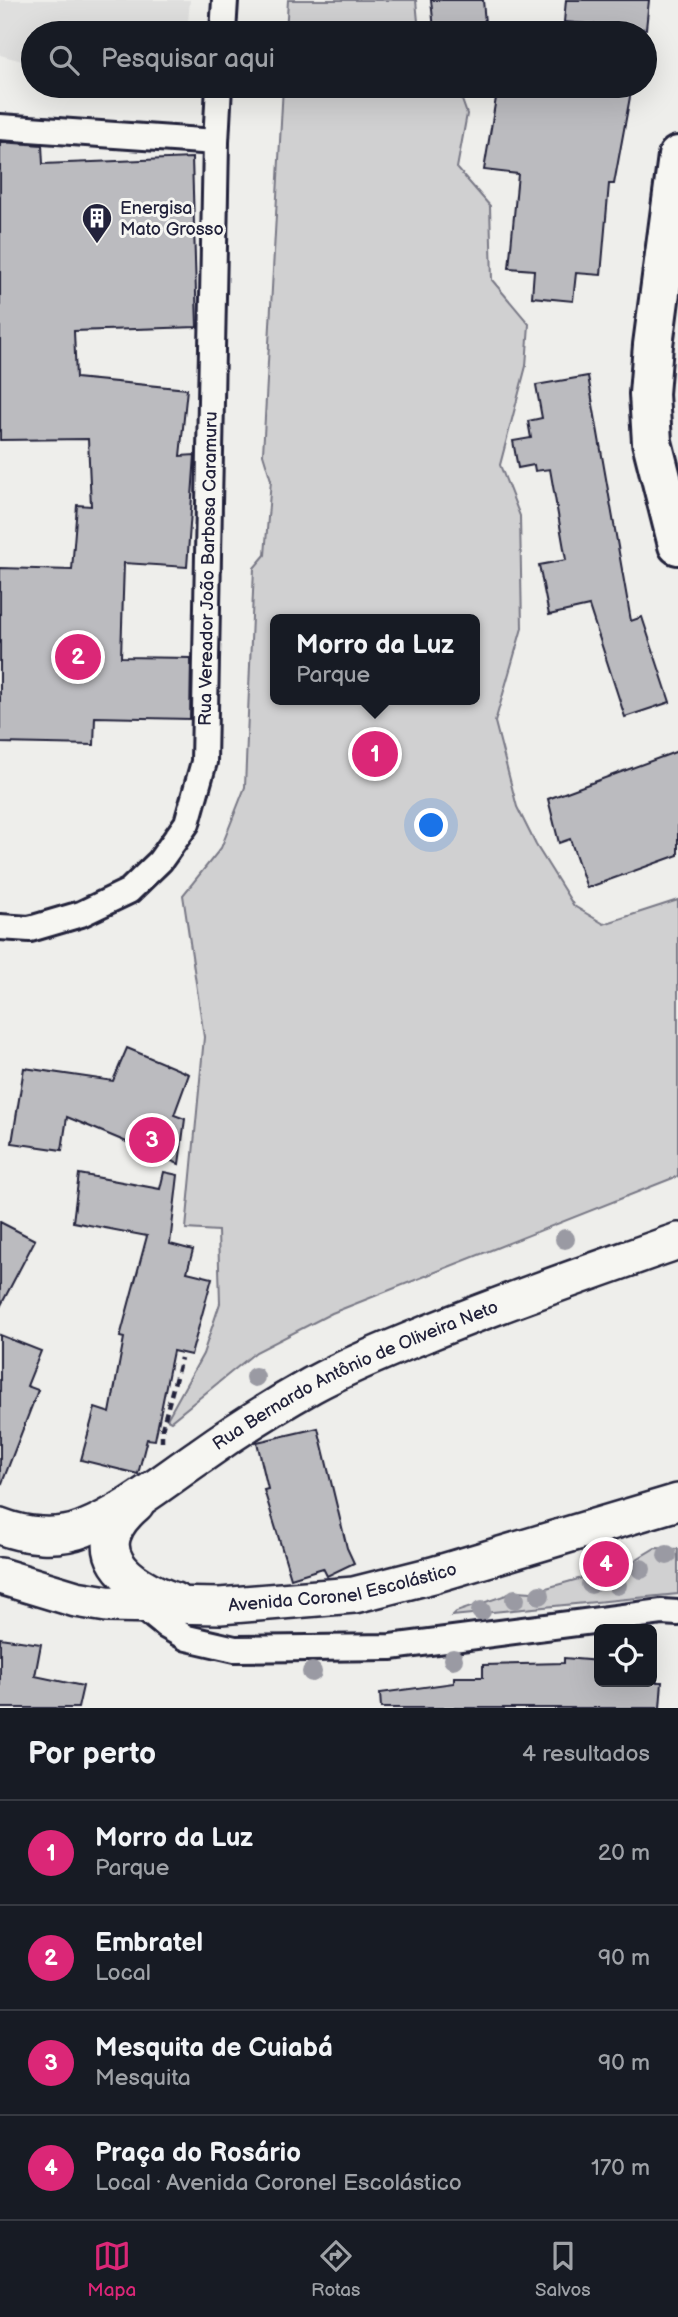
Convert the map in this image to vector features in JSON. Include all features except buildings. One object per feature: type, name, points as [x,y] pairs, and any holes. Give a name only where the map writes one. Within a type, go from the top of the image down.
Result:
[{"type":"main road","points":[[678,156],[649,394],[652,442],[678,545]]},
{"type":"main road","name":"Rua Bernardo Antônio de Oliveira Neto","points":[[49,1535],[70,1534],[117,1513],[285,1400],[360,1362],[500,1303],[678,1241]]},
{"type":"main road","points":[[165,1480],[120,1520],[112,1538],[114,1557],[124,1574],[134,1582],[190,1606]]},
{"type":"main road","name":"Avenida Coronel Escolástico","points":[[0,1576],[93,1603],[190,1606],[265,1604],[354,1595],[433,1575],[678,1502]]},
{"type":"main road","points":[[0,1526],[21,1532],[49,1535],[55,1557],[54,1567],[40,1588]]},
{"type":"street","points":[[224,21],[225,0]]},
{"type":"street","name":"Rua Vereador João Barbosa Caramuru","points":[[0,927],[30,929],[81,914],[129,891],[160,862],[187,823],[204,762],[218,98]]},
{"type":"street","points":[[0,127],[216,142]]},
{"type":"street","points":[[140,1605],[166,1626],[187,1638],[235,1650],[391,1647],[678,1612]]},
{"type":"path","points":[[165,1480],[162,1429],[180,1358]]},
{"type":"shaded area","points":[[0,0],[190,0],[188,21],[21,21],[21,61],[0,55]]},
{"type":"shaded area","points":[[288,0],[416,0],[418,21],[287,21]]},
{"type":"shaded area","points":[[282,98],[461,98],[467,114],[457,168],[490,206],[492,280],[529,324],[526,366],[500,465],[520,516],[522,628],[495,722],[517,807],[536,845],[574,906],[604,924],[678,900],[678,1176],[332,1313],[256,1352],[171,1421],[167,1419],[203,1354],[220,1303],[218,1231],[186,1229],[204,1037],[183,895],[221,848],[245,787],[254,568],[265,555],[271,480],[263,454]]},
{"type":"shaded area","points":[[655,1548],[678,1549],[678,1594],[452,1616],[456,1612],[518,1591],[532,1592],[625,1566]]},
{"type":"place","name":"Energisa Mato Grosso","points":[[97,245]]},
{"type":"place","name":"Embratel","points":[[78,657]]},
{"type":"place","name":"Morro da Luz","points":[[375,754]]},
{"type":"place","name":"Mesquita de Cuiabá","points":[[152,1140]]},
{"type":"place","name":"Praça do Rosário","points":[[606,1564]]}]
